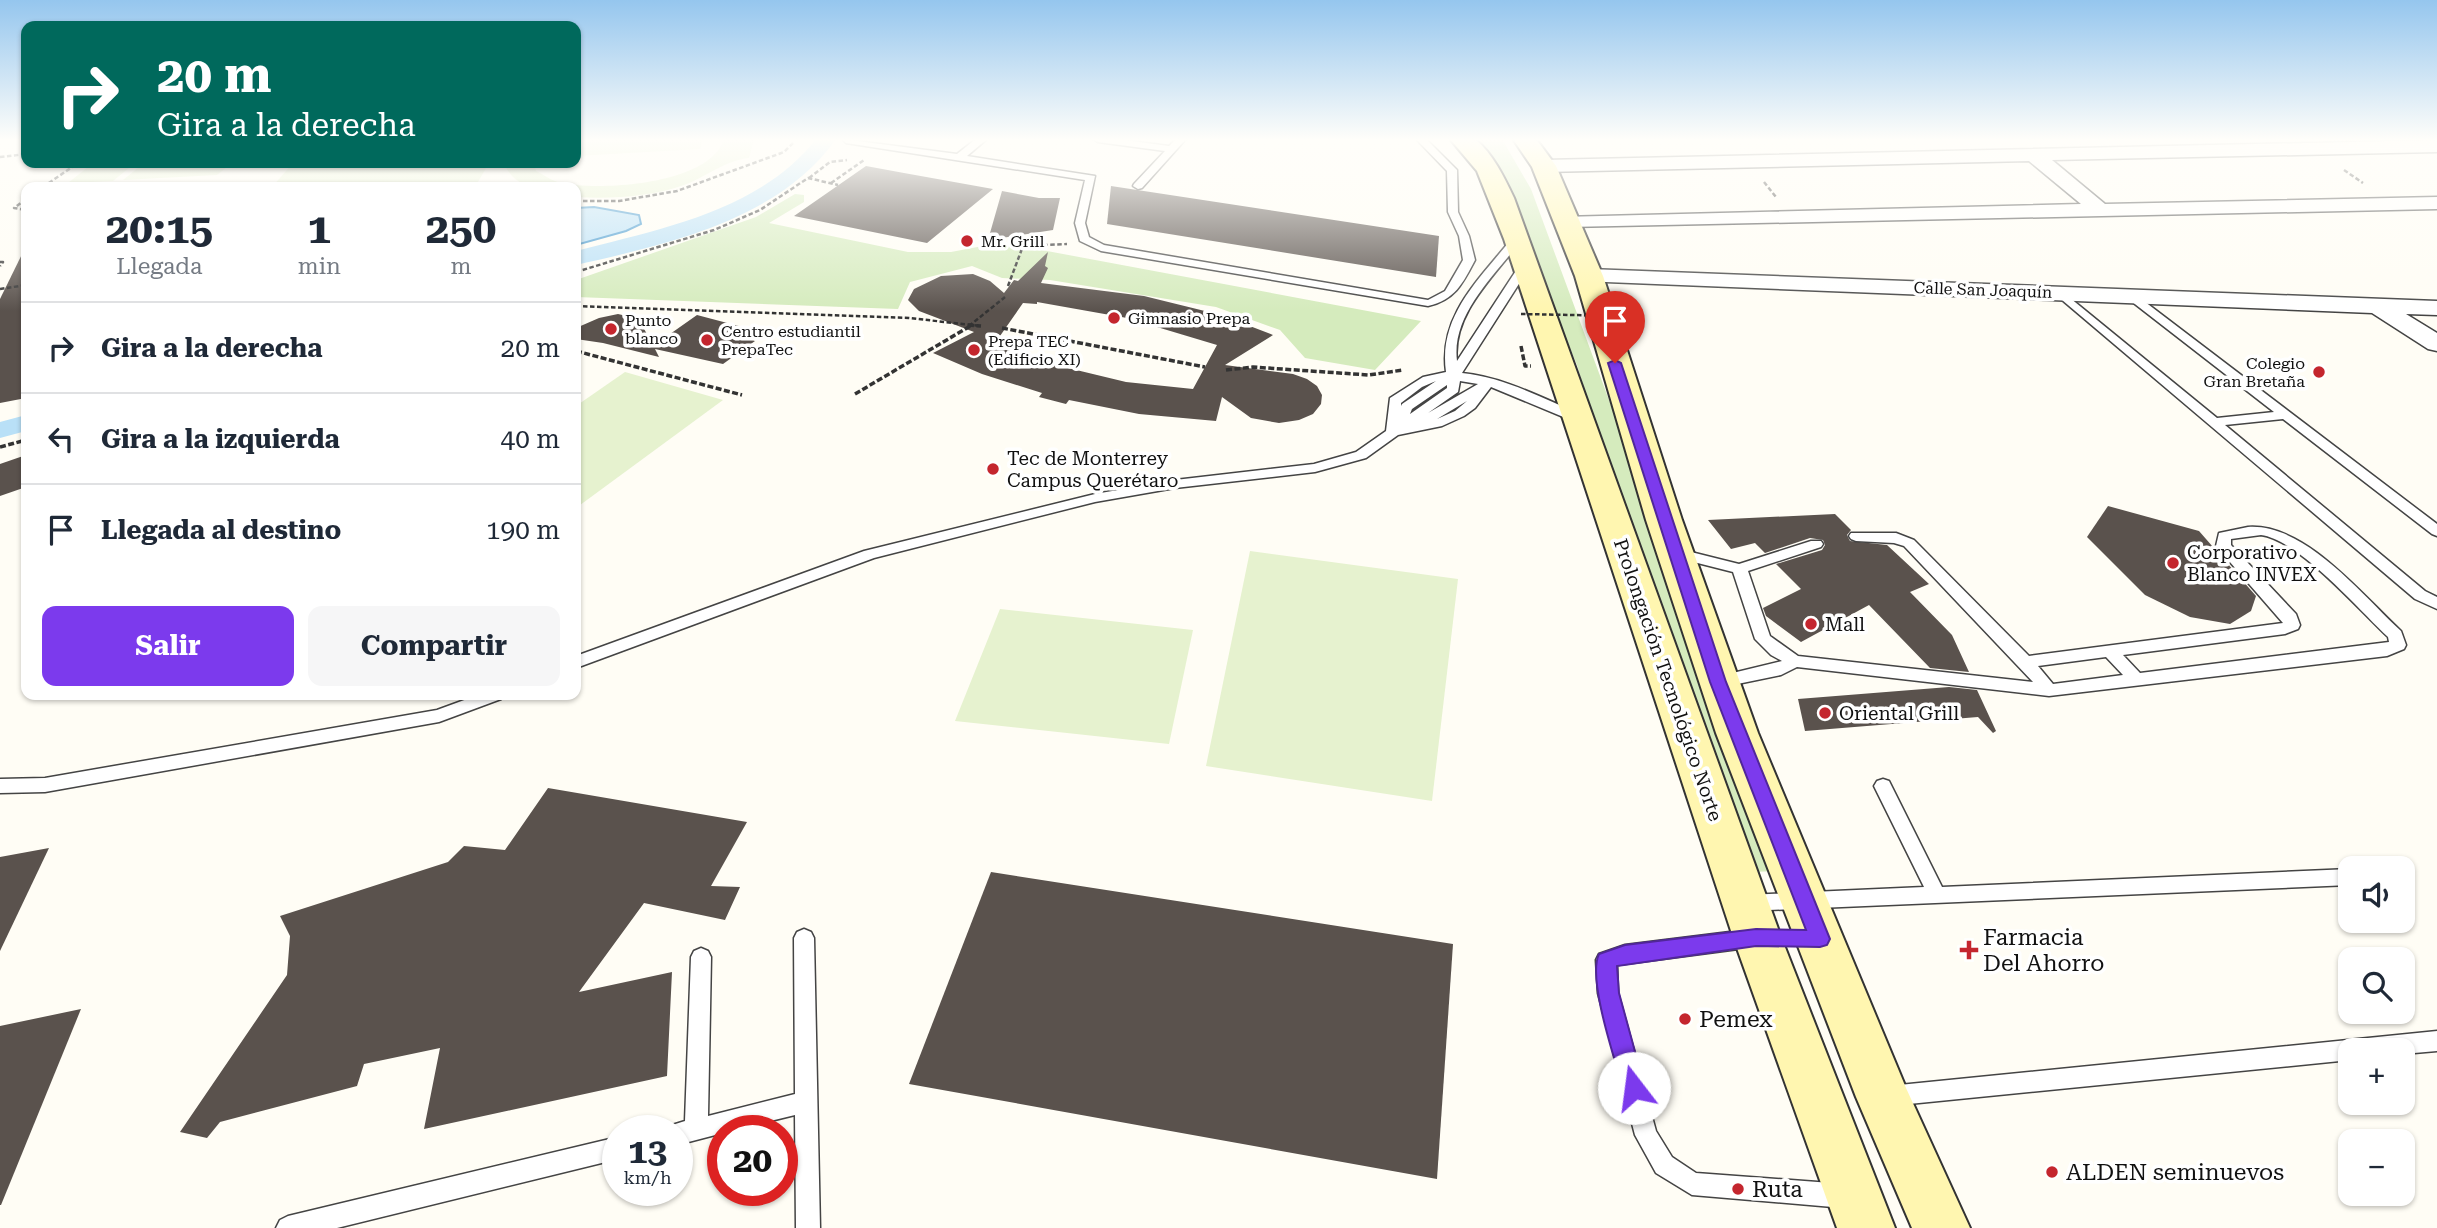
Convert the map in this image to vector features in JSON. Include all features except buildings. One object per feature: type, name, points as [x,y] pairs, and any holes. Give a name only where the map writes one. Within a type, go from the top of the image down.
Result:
[{"type":"main road","name":"Prolongación Tecnológico Norte","points":[[1499,196],[1521,252],[1751,920],[1860,1212]]},
{"type":"main road","points":[[1557,196],[1588,276],[1718,682],[1883,1097],[1941,1228]]},
{"type":"main road","points":[[1751,920],[1812,919]]},
{"type":"street","points":[[2084,196],[2099,209]]},
{"type":"street","points":[[1568,221],[2437,203]]},
{"type":"street","name":"Calle San Joaquín","points":[[1588,276],[2128,294],[2437,308]]},
{"type":"street","points":[[2377,307],[2437,344]]},
{"type":"lane","points":[[1087,196],[1080,223],[1084,239],[1101,248],[1428,303],[1442,301],[1469,260],[1464,236],[1453,212],[1453,196]]},
{"type":"lane","points":[[1455,374],[1450,361],[1450,344],[1460,315],[1521,252]]},
{"type":"lane","points":[[581,660],[869,554],[1095,498],[1175,484],[1315,468],[1361,455],[1453,389],[1455,374],[1521,252]]},
{"type":"lane","points":[[2059,292],[2420,595],[2437,604]]},
{"type":"lane","points":[[2128,294],[2437,531]]},
{"type":"lane","points":[[1393,432],[1395,401],[1429,378],[1455,374],[1488,383],[1578,418]]},
{"type":"lane","points":[[1393,432],[1445,424],[1479,399],[1488,383]]},
{"type":"lane","points":[[2214,422],[2285,415]]},
{"type":"lane","points":[[1740,569],[1763,639],[1795,661],[2049,691],[2387,650],[2398,645],[2395,635],[2292,541],[2271,532],[2245,530],[2224,536],[2223,546],[2290,618],[2292,625],[2285,629],[2025,662]]},
{"type":"lane","points":[[1856,536],[1896,538],[1909,543],[2025,662],[2049,691]]},
{"type":"lane","points":[[1675,553],[1740,569],[1816,544]]},
{"type":"lane","points":[[2109,651],[2137,680]]},
{"type":"lane","points":[[1718,682],[1781,669],[1795,661]]},
{"type":"lane","points":[[0,786],[45,785],[439,716],[482,700]]},
{"type":"lane","points":[[1882,786],[1937,895]]},
{"type":"lane","points":[[1812,919],[1937,895],[2338,878]]},
{"type":"lane","points":[[1751,920],[1606,960],[1608,993],[1646,1135],[1664,1165],[1692,1184],[1860,1212]]},
{"type":"lane","points":[[804,938],[808,1228]]},
{"type":"lane","points":[[688,1115],[701,957]]},
{"type":"lane","points":[[2415,1043],[2437,1041]]},
{"type":"lane","points":[[1883,1097],[2338,1051]]},
{"type":"lane","points":[[693,1130],[806,1102]]},
{"type":"lane","points":[[288,1228],[602,1152]]},
{"type":"path","points":[[581,201],[619,201],[646,196]]},
{"type":"path","points":[[581,270],[714,230],[760,209],[780,196]]},
{"type":"path","points":[[1777,196],[1793,216]]},
{"type":"path","points":[[2383,196],[2395,204]]},
{"type":"path","points":[[1008,286],[1023,246],[1088,243]]},
{"type":"path","points":[[0,289],[21,286]]},
{"type":"path","points":[[855,394],[971,325],[1005,297]]},
{"type":"path","points":[[581,306],[909,318],[981,326]]},
{"type":"path","points":[[1521,314],[1621,316]]},
{"type":"path","points":[[1002,328],[1205,366]]},
{"type":"path","points":[[1226,370],[1253,367],[1369,375],[1413,368],[1450,344]]},
{"type":"path","points":[[581,352],[742,395]]},
{"type":"path","points":[[0,447],[21,441]]},
{"type":"green space","points":[[791,196],[804,196],[804,202],[769,223],[908,252],[951,252],[988,245],[1031,248],[1421,321],[1375,370],[1305,358],[1280,330],[1216,307],[1050,280],[1002,278],[972,266],[910,282],[898,309],[581,297],[581,278],[756,217]]},
{"type":"green space","points":[[1505,196],[1534,196],[1783,871],[1749,872],[1624,523],[1577,365]]},
{"type":"green space","points":[[625,372],[723,400],[581,504],[581,403]]},
{"type":"green space","points":[[1250,551],[1458,579],[1432,801],[1206,766]]},
{"type":"green space","points":[[1000,609],[1193,630],[1169,744],[955,721]]},
{"type":"water","points":[[594,207],[639,215],[641,224],[581,244],[581,208]]},
{"type":"waterway","points":[[581,257],[714,218],[761,196]]},
{"type":"waterway","points":[[0,430],[21,424]]},
{"type":"place","name":"Mr. Grill","points":[[967,241]]},
{"type":"place","name":"Gimnasio Prepa","points":[[1114,318]]},
{"type":"place","name":"Punto blanco","points":[[611,329]]},
{"type":"place","name":"Centro estudiantil PrepaTec","points":[[707,340]]},
{"type":"place","name":"Prepa TEC (Edificio XI)","points":[[974,350]]},
{"type":"place","name":"Colegio Gran Bretaña","points":[[2319,372]]},
{"type":"place","name":"Tec de Monterrey Campus Querétaro","points":[[993,469]]},
{"type":"place","name":"Corporativo Blanco INVEX","points":[[2173,563]]},
{"type":"place","name":"Mall","points":[[1811,624]]},
{"type":"place","name":"Oriental Grill","points":[[1825,713]]},
{"type":"place","name":"Farmacia Del Ahorro","points":[[1969,950]]},
{"type":"place","name":"Pemex","points":[[1685,1019]]},
{"type":"place","name":"ALDEN seminuevos","points":[[2052,1172]]},
{"type":"place","name":"Ruta","points":[[1738,1189]]},
{"type":"route","points":[[1615,363],[1718,682],[1820,939],[1756,937],[1625,954],[1606,960],[1608,993],[1634,1088]]}]
